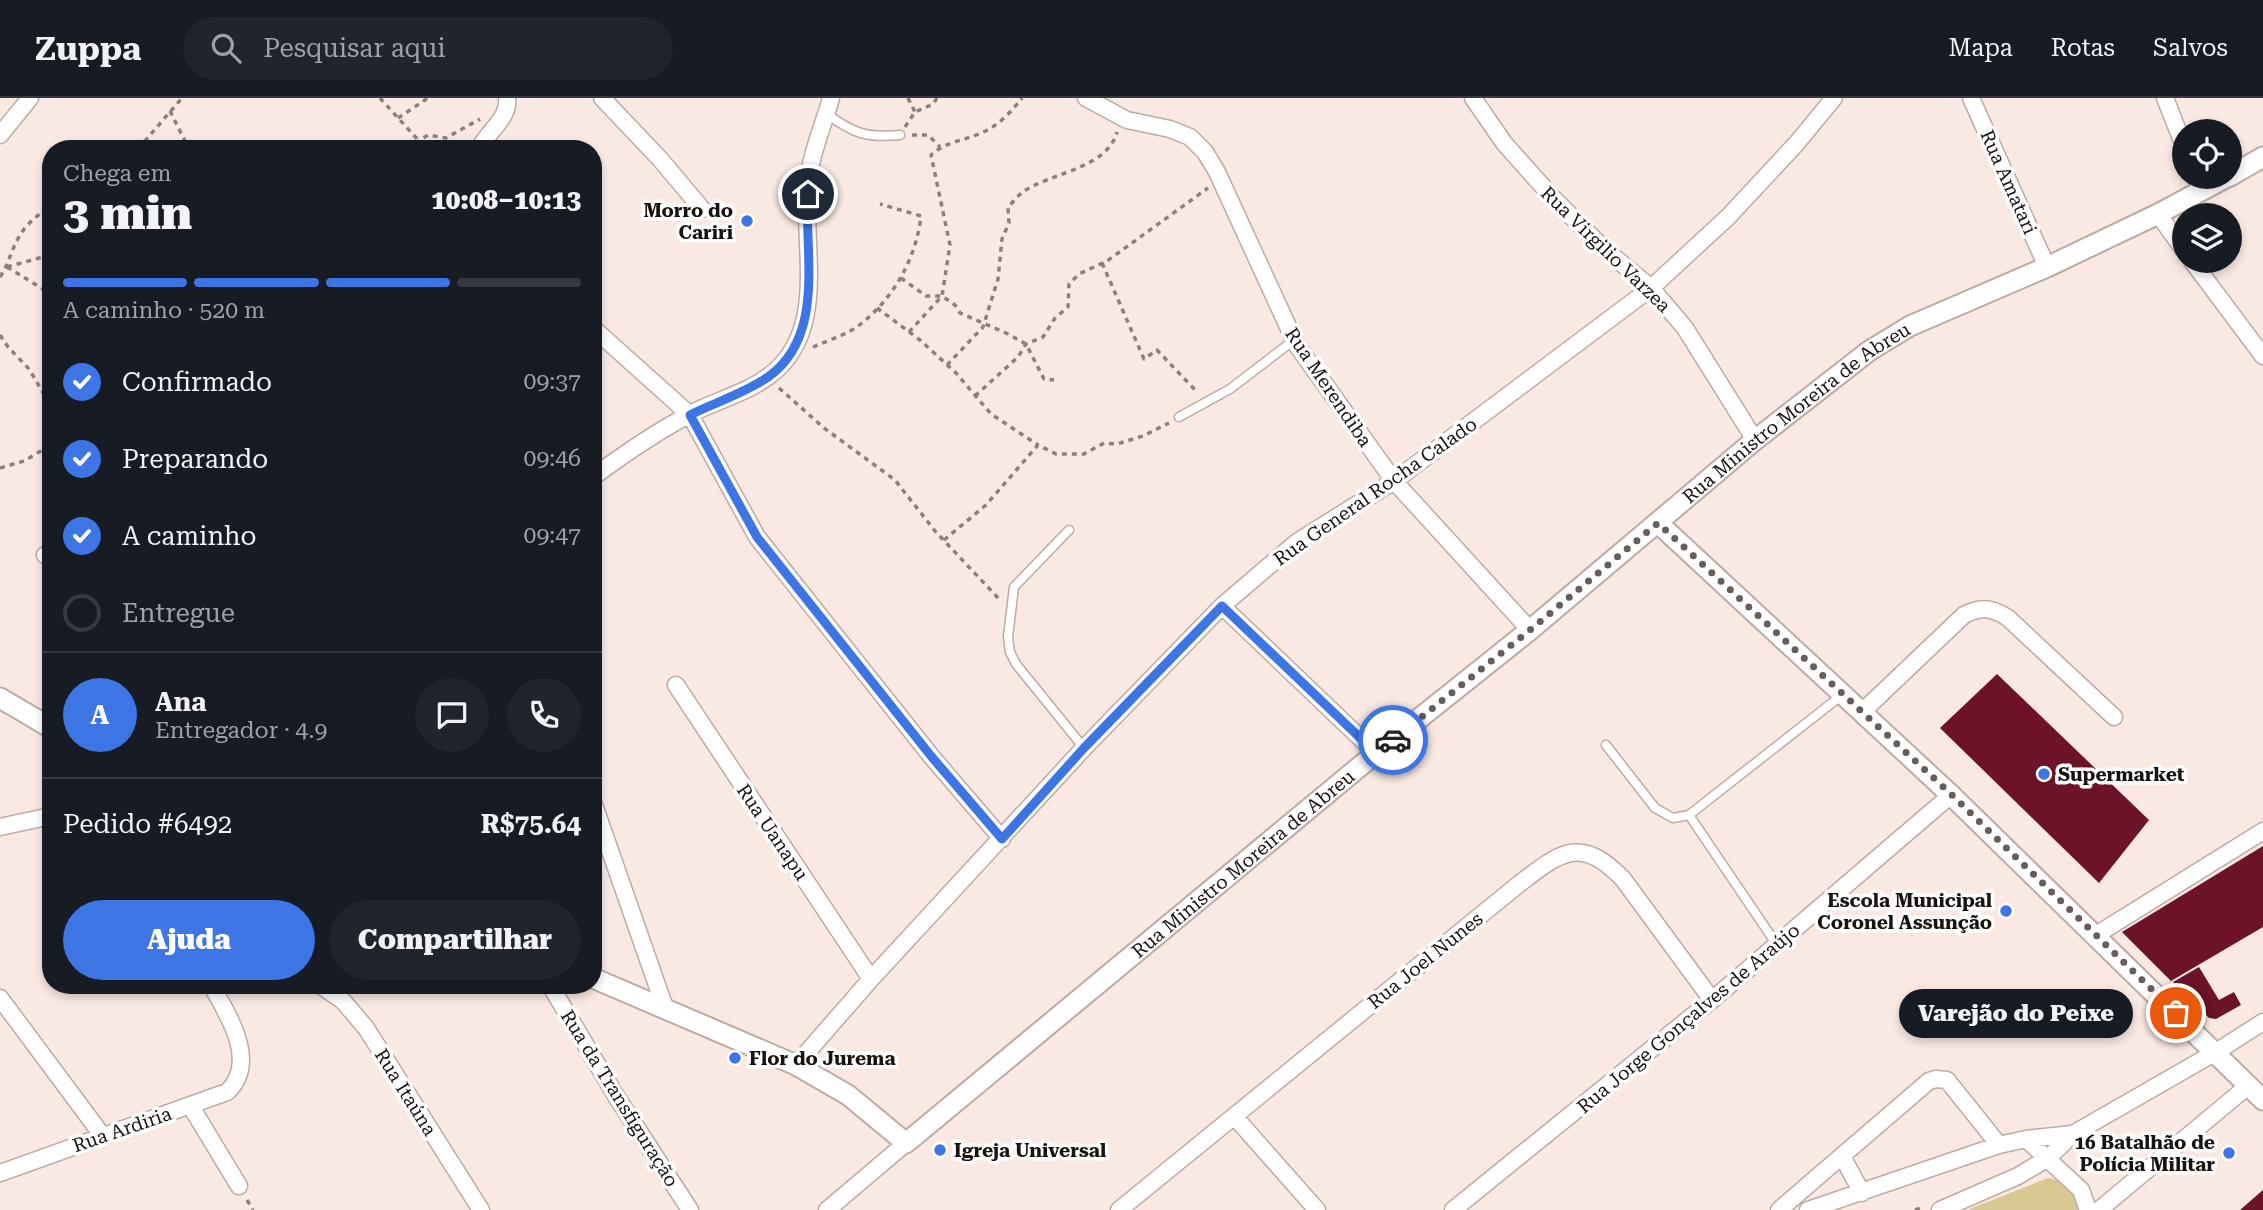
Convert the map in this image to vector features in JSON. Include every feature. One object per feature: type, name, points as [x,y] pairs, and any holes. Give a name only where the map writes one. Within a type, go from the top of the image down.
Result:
[{"type":"street","points":[[0,135],[30,98]]},
{"type":"street","points":[[602,98],[660,159],[702,209]]},
{"type":"street","name":"Rua Merendiba","points":[[1086,98],[1121,117],[1170,129],[1190,138],[1205,152],[1221,179],[1294,340],[1394,481],[1530,630]]},
{"type":"street","name":"Rua Virgilio Varzea","points":[[1473,98],[1504,143],[1554,199],[1602,247],[1651,288],[1685,328],[1755,440]]},
{"type":"street","name":"Rua General Rocha Calado","points":[[796,1065],[871,979],[1084,748],[1222,606],[1297,542],[1394,481],[1651,288],[1728,217],[1796,144],[1834,98]]},
{"type":"street","name":"Rua Amatari","points":[[1971,98],[2047,267]]},
{"type":"street","points":[[2165,98],[2173,119]]},
{"type":"street","points":[[483,140],[506,112],[507,101]]},
{"type":"street","points":[[602,470],[690,415],[767,378],[789,358],[800,336],[809,287],[808,178],[829,106]]},
{"type":"street","name":"Rua Ministro Moreira de Abreu","points":[[2242,168],[2263,157]]},
{"type":"street","name":"Rua Ministro Moreira de Abreu","points":[[827,1210],[1376,753],[1530,630],[1755,440],[1869,351],[1910,326],[2047,267],[2158,214],[2192,189]]},
{"type":"street","points":[[2158,214],[2172,233]]},
{"type":"street","points":[[2201,273],[2263,356]]},
{"type":"street","points":[[602,336],[690,415],[757,537],[931,756],[1002,839]]},
{"type":"street","points":[[1658,523],[1951,794],[2263,1100]]},
{"type":"street","points":[[1222,606],[1376,753]]},
{"type":"street","points":[[1862,712],[1964,615],[1986,608],[1998,611],[2008,618],[2114,717]]},
{"type":"street","name":"Rua Uanapu","points":[[676,685],[871,979]]},
{"type":"street","points":[[0,698],[42,723]]},
{"type":"street","name":"Rua Jorge Gonçalves de Araújo","points":[[1453,1210],[1712,1000],[1951,794]]},
{"type":"street","points":[[0,827],[42,818]]},
{"type":"street","points":[[602,828],[665,1008]]},
{"type":"street","points":[[2095,935],[2263,831]]},
{"type":"street","name":"Rua Joel Nunes","points":[[1119,1210],[1519,884],[1546,863],[1565,853],[1584,852],[1608,863],[1623,878],[1712,1000]]},
{"type":"street","points":[[602,982],[796,1065],[848,1095],[906,1143]]},
{"type":"street","name":"Rua Ardiria","points":[[0,1173],[227,1091],[239,1078],[241,1057],[225,1007],[217,994]]},
{"type":"street","name":"Rua Itaúna","points":[[333,994],[343,1001],[366,1028],[481,1210]]},
{"type":"street","name":"Rua da Transfiguração","points":[[555,994],[616,1097],[690,1210]]},
{"type":"street","points":[[0,998],[102,1135]]},
{"type":"street","points":[[1940,1210],[2018,1176],[2048,1158],[2073,1134],[2263,1022]]},
{"type":"street","points":[[1779,1210],[1928,1081],[1947,1080],[1999,1145]]},
{"type":"street","points":[[2099,1210],[2248,1086]]},
{"type":"street","points":[[190,1105],[239,1186]]},
{"type":"street","points":[[1234,1116],[1317,1210]]},
{"type":"street","points":[[1808,1210],[1862,1194],[1999,1145],[2073,1134]]},
{"type":"street","points":[[2026,1139],[2081,1190],[2088,1210]]},
{"type":"street","points":[[1842,1156],[1862,1194]]},
{"type":"lane","points":[[829,106],[849,130],[879,137],[900,135]]},
{"type":"lane","points":[[1179,418],[1230,389],[1294,340]]},
{"type":"lane","points":[[1069,530],[1014,587],[1008,637],[1010,652],[1016,664],[1084,748]]},
{"type":"lane","points":[[1606,745],[1655,808],[1673,818],[1689,815],[1843,694]]},
{"type":"lane","points":[[1689,815],[1777,945]]},
{"type":"path","points":[[146,140],[182,98]]},
{"type":"path","points":[[380,98],[418,140]]},
{"type":"path","points":[[398,118],[428,98]]},
{"type":"path","points":[[908,98],[915,112]]},
{"type":"path","points":[[900,135],[915,112],[933,104],[937,98]]},
{"type":"path","points":[[909,332],[942,296],[950,245],[931,155],[940,147],[984,132],[1007,117],[1021,98]]},
{"type":"path","points":[[420,140],[428,135],[446,138],[507,101]]},
{"type":"path","points":[[170,111],[184,140]]},
{"type":"path","points":[[947,365],[984,324],[998,279],[1002,239],[1009,223],[1008,208],[1023,191],[1093,161],[1115,139],[1121,117]]},
{"type":"path","points":[[900,135],[928,135],[940,147]]},
{"type":"path","points":[[975,396],[1018,358],[1026,344],[1043,337],[1055,318],[1068,307],[1069,284],[1079,274],[1102,263],[1221,179]]},
{"type":"path","points":[[789,358],[861,324],[893,292],[919,236],[921,216],[880,204]]},
{"type":"path","points":[[0,277],[7,267],[19,235],[42,212]]},
{"type":"path","points":[[7,267],[42,260]]},
{"type":"path","points":[[1102,263],[1144,359],[1157,350],[1206,402]]},
{"type":"path","points":[[7,267],[42,288]]},
{"type":"path","points":[[901,278],[926,296],[942,296],[960,313],[1026,344],[1044,379],[1054,380]]},
{"type":"path","points":[[877,308],[947,365],[990,414],[1056,454],[1084,454],[1104,443],[1117,444],[1143,436],[1179,418]]},
{"type":"path","points":[[0,335],[29,369],[42,391]]},
{"type":"path","points":[[767,378],[824,428],[895,480],[944,540],[1011,611]]},
{"type":"path","points":[[944,540],[986,505],[1038,445]]},
{"type":"path","points":[[0,468],[24,461],[42,450]]},
{"type":"shaded area","points":[[2048,1178],[2070,1183],[2081,1198],[2079,1210],[1967,1210]]},
{"type":"building","name":"Supermarket","points":[[1997,674],[2149,820],[2099,883],[1940,728]]},
{"type":"building","points":[[2263,846],[2263,927],[2171,981],[2122,932]]},
{"type":"building","points":[[2199,967],[2219,1000],[2234,992],[2241,1005],[2216,1019],[2209,1018],[2173,982]]},
{"type":"building","points":[[2263,1190],[2263,1210],[2240,1210]]},
{"type":"way so far","points":[[1393,740],[1658,523],[1951,794],[2176,1013]]},
{"type":"place","name":"Morro do Cariri","points":[[747,221]]},
{"type":"place","name":"Supermarket","points":[[2044,774]]},
{"type":"place","name":"Escola Municipal Coronel Assunção","points":[[2006,911]]},
{"type":"place","name":"Varejão do Peixe","points":[[2176,1013]]},
{"type":"place","name":"Flor do Jurema","points":[[735,1058]]},
{"type":"place","name":"Igreja Universal","points":[[940,1150]]},
{"type":"place","name":"16 Batalhão de Polícia Militar","points":[[2229,1153]]},
{"type":"route","points":[[808,194],[809,287],[800,336],[789,358],[767,378],[690,415],[757,537],[931,756],[1002,839],[1084,748],[1222,606],[1376,753],[1393,740]]}]
